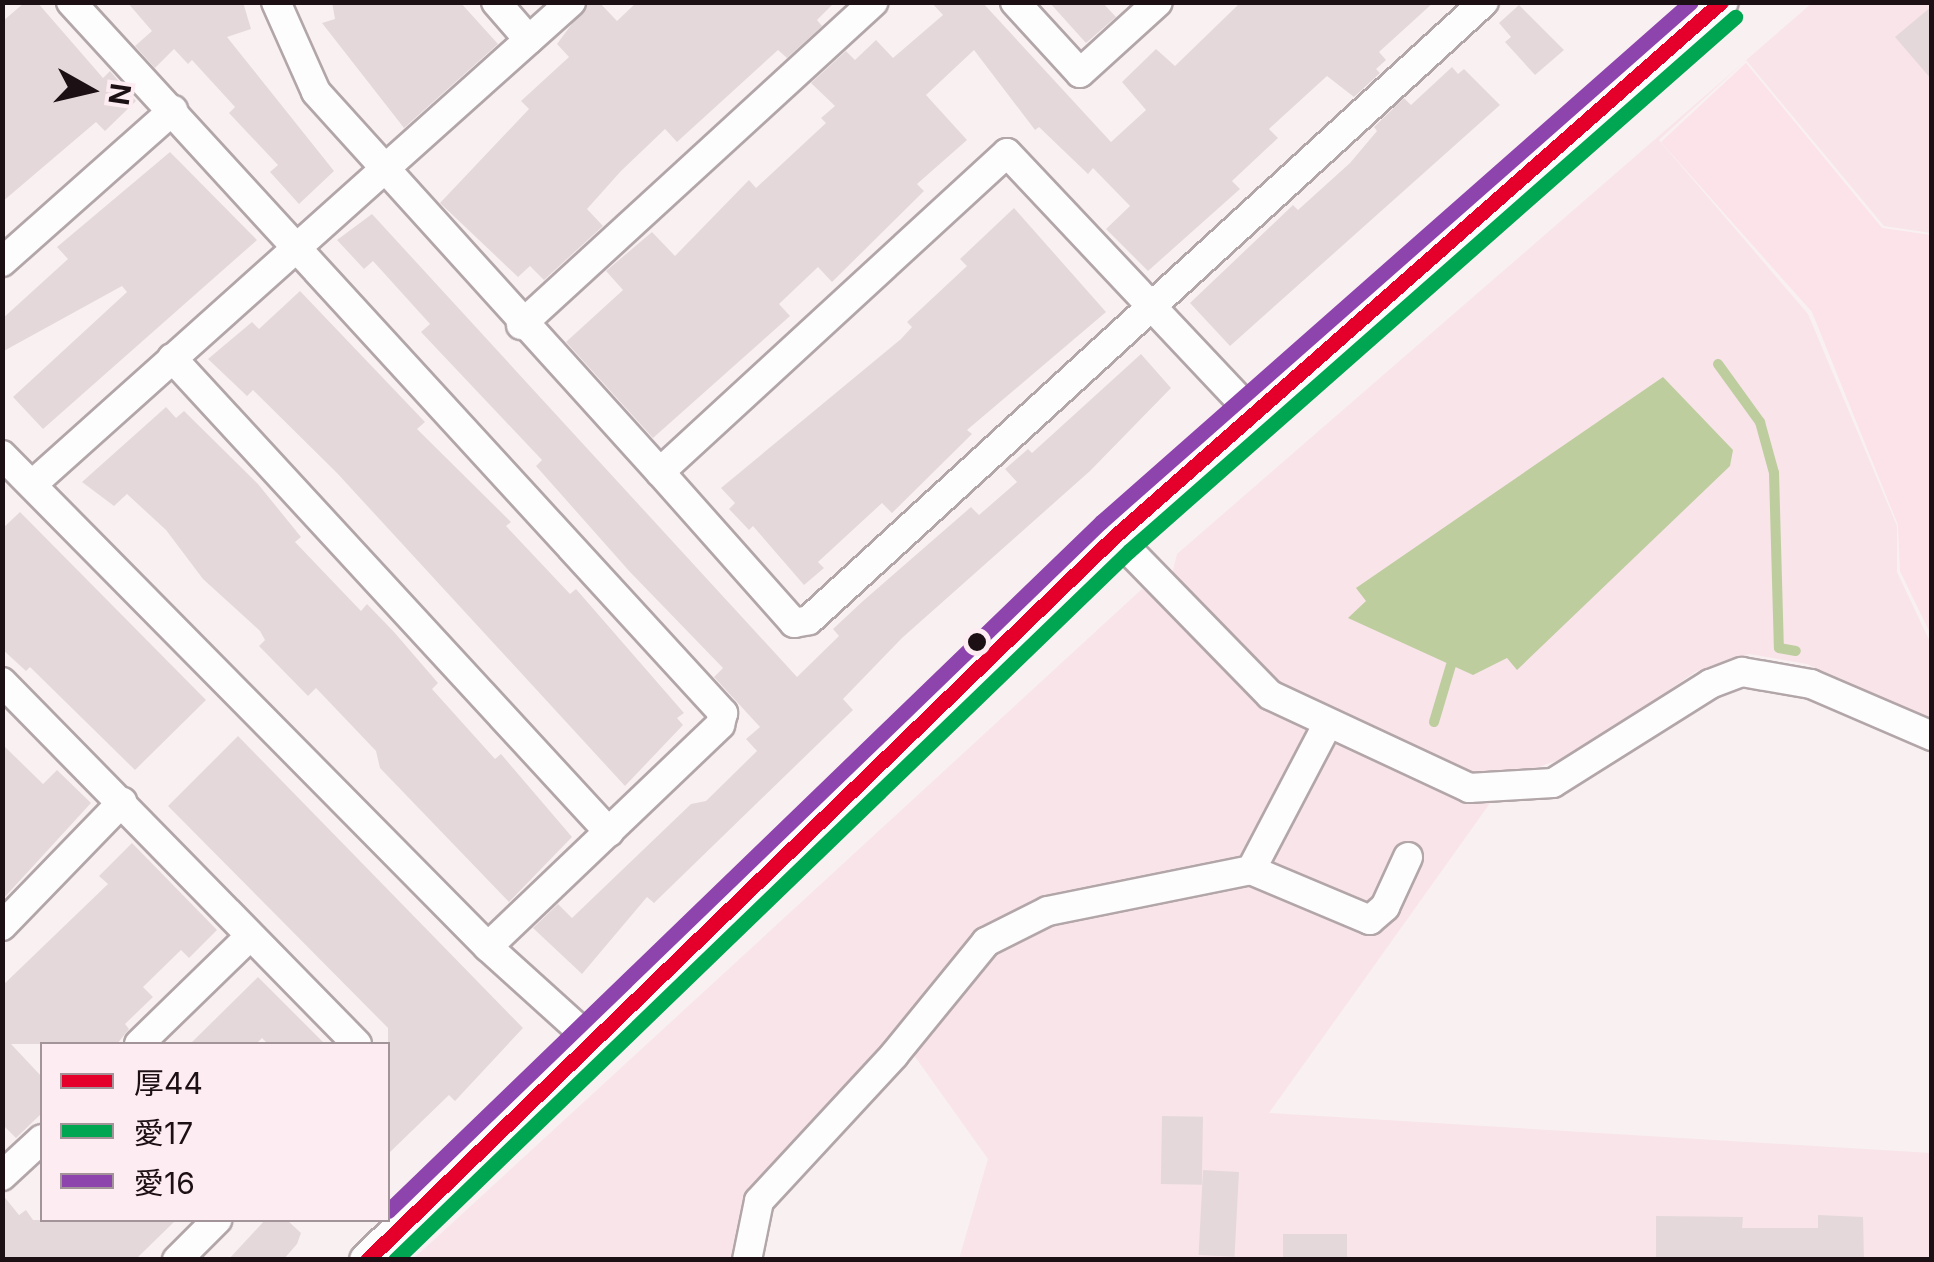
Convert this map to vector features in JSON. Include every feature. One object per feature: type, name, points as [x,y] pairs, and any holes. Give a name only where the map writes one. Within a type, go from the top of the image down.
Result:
[{"type":"street","points":[[71,2],[723,714],[720,725],[488,947]]},
{"type":"street","points":[[276,2],[316,92],[384,174],[794,622],[809,620],[1484,2]]},
{"type":"street","points":[[496,2],[530,40]]},
{"type":"street","points":[[34,483],[384,174],[570,2]]},
{"type":"street","points":[[1015,2],[1080,74],[1158,2]]},
{"type":"street","points":[[366,1260],[1116,536],[1722,2]]},
{"type":"street","points":[[521,325],[873,3]]},
{"type":"street","points":[[2,262],[173,110]]},
{"type":"street","points":[[660,472],[1007,153],[1252,414]]},
{"type":"street","points":[[172,358],[609,832]]},
{"type":"street","points":[[2,456],[34,483],[488,947],[593,1042]]},
{"type":"street","points":[[1116,536],[1248,679],[1326,726],[1470,788],[1553,784],[1710,684],[1742,672],[1810,684],[1932,736]]},
{"type":"street","points":[[2,682],[355,1042]]},
{"type":"street","points":[[1251,870],[1326,726]]},
{"type":"street","points":[[2,926],[122,802]]},
{"type":"street","points":[[747,1260],[760,1201],[894,1055],[986,942],[1048,911],[1251,870],[1351,918],[1370,920],[1386,908],[1408,856]]},
{"type":"street","points":[[141,1042],[250,936]]},
{"type":"street","points":[[2,1176],[40,1141]]},
{"type":"street","points":[[177,1260],[215,1222]]},
{"type":"shaded area","points":[[1812,3],[1931,3],[1931,233],[1884,226],[1746,60]]},
{"type":"shaded area","points":[[1746,63],[1882,228],[1931,235],[1931,635],[1900,571],[1898,525],[1812,312],[1661,142]]},
{"type":"shaded area","points":[[1741,65],[1659,140],[1808,314],[1897,526],[1897,572],[1931,644],[1931,725],[1807,664],[1749,654],[1695,672],[1578,753],[1508,778],[1269,1113],[1931,1153],[1931,1259],[959,1259],[988,1159],[896,1030],[753,1190],[735,1259],[412,1260],[1142,589],[1154,596],[1169,587],[1177,554]]},
{"type":"shaded area","points":[[1663,377],[1733,450],[1730,466],[1517,670],[1507,658],[1473,675],[1348,618],[1366,601],[1356,588]]},
{"type":"building","points":[[25,2],[37,2],[103,78],[110,71],[136,101],[105,131],[96,122],[2,202],[2,22]]},
{"type":"building","points":[[127,2],[243,2],[251,29],[227,37],[334,171],[299,204],[270,172],[278,165],[229,113],[235,107],[192,60],[188,64],[174,49],[155,68],[135,46],[152,31]]},
{"type":"building","points":[[332,2],[460,2],[498,44],[404,128],[322,23],[335,19]]},
{"type":"building","points":[[588,2],[599,2],[617,21],[637,2],[835,2],[817,20],[822,26],[787,58],[778,50],[677,142],[665,129],[621,171],[587,209],[603,226],[544,280],[530,266],[518,277],[440,203],[529,109],[521,101],[569,57],[557,44]]},
{"type":"building","points":[[931,2],[982,2],[1111,142],[1146,110],[1122,82],[1156,49],[1175,66],[1241,2],[1434,2],[1379,52],[1386,60],[1376,69],[1380,73],[1354,97],[1327,76],[1269,129],[1278,138],[1232,181],[1240,189],[1148,271],[1106,229],[1130,206],[1093,168],[1088,174],[1039,127],[1035,130],[974,50],[926,95],[967,140],[917,184],[924,191],[832,282],[818,267],[779,304],[790,316],[653,438],[566,342],[623,290],[606,271],[652,232],[675,256],[749,180],[756,188],[826,123],[821,118],[835,106],[811,83],[846,51],[855,60],[876,40],[893,58],[943,15]]},
{"type":"building","points":[[1049,2],[1102,2],[1116,17],[1086,43]]},
{"type":"building","points":[[1519,5],[1564,50],[1535,75],[1505,42],[1511,37],[1499,23]]},
{"type":"building","points":[[1932,6],[1932,80],[1895,37]]},
{"type":"building","points":[[1452,67],[1458,74],[1464,69],[1500,105],[1230,346],[1190,303],[1293,205],[1298,210],[1350,163],[1377,131],[1374,127],[1404,98],[1411,105]]},
{"type":"building","points":[[170,152],[257,240],[43,429],[13,397],[127,292],[122,286],[2,352],[2,319],[68,259],[57,247]]},
{"type":"building","points":[[1014,208],[1106,312],[967,430],[972,434],[892,513],[882,503],[818,562],[824,568],[804,585],[753,526],[749,530],[729,509],[735,503],[721,488],[901,339],[912,327],[907,322],[967,266],[960,259]]},
{"type":"building","points":[[372,214],[797,677],[839,636],[833,629],[971,507],[979,515],[1017,482],[1005,469],[1028,449],[1032,453],[1141,354],[1171,388],[1090,471],[902,638],[843,699],[853,710],[654,903],[647,897],[582,974],[533,928],[558,904],[572,918],[691,804],[706,801],[757,751],[746,739],[760,727],[714,677],[723,668],[630,572],[536,466],[542,460],[421,332],[430,324],[373,261],[364,269],[337,240]]},
{"type":"building","points":[[300,291],[425,422],[417,429],[511,522],[506,526],[570,594],[576,589],[684,713],[677,718],[683,725],[625,786],[337,473],[253,390],[247,396],[208,359],[252,322],[259,329]]},
{"type":"building","points":[[166,407],[176,418],[184,411],[258,484],[301,537],[295,542],[361,611],[367,604],[394,632],[438,683],[432,689],[495,759],[501,754],[572,837],[509,902],[380,768],[376,751],[316,688],[308,696],[259,646],[265,640],[260,631],[203,579],[166,530],[127,494],[114,506],[82,482]]},
{"type":"building","points":[[20,512],[206,700],[135,770],[30,667],[26,671],[2,649],[2,529]]},
{"type":"building","points":[[238,736],[523,1028],[455,1101],[449,1095],[390,1152],[388,1028],[168,806]]},
{"type":"building","points":[[2,744],[43,784],[57,770],[91,803],[2,900]]},
{"type":"building","points":[[132,843],[217,930],[189,958],[181,950],[143,987],[153,997],[125,1024],[129,1029],[119,1042],[11,1044],[40,1075],[40,1115],[16,1138],[2,1124],[2,986],[108,884],[99,876]]},
{"type":"building","points":[[258,977],[323,1042],[266,1042],[262,1038],[258,1042],[192,1042]]},
{"type":"building","points":[[1162,1116],[1203,1117],[1202,1185],[1161,1184]]},
{"type":"building","points":[[1203,1170],[1239,1172],[1235,1257],[1199,1255]]},
{"type":"building","points":[[2,1194],[19,1215],[26,1210],[33,1220],[40,1222],[174,1222],[135,1260],[2,1260]]},
{"type":"building","points":[[1818,1215],[1863,1217],[1864,1260],[1656,1260],[1656,1216],[1743,1217],[1742,1228],[1818,1228]]},
{"type":"building","points":[[263,1222],[289,1222],[301,1233],[283,1260],[228,1260]]},
{"type":"building","points":[[1283,1234],[1347,1234],[1347,1260],[1283,1260]]},
{"type":"waterway","points":[[1718,364],[1760,422],[1774,473],[1779,648],[1796,651]]},
{"type":"waterway","points":[[1434,722],[1451,665]]},
{"type":"transit line","name":"愛16","points":[[390,1209],[1101,522],[1691,2]]},
{"type":"transit line","name":"厚44","points":[[367,1260],[1115,536],[1721,2]]},
{"type":"transit line","name":"愛17","points":[[395,1260],[1129,551],[1735,17]]}]
